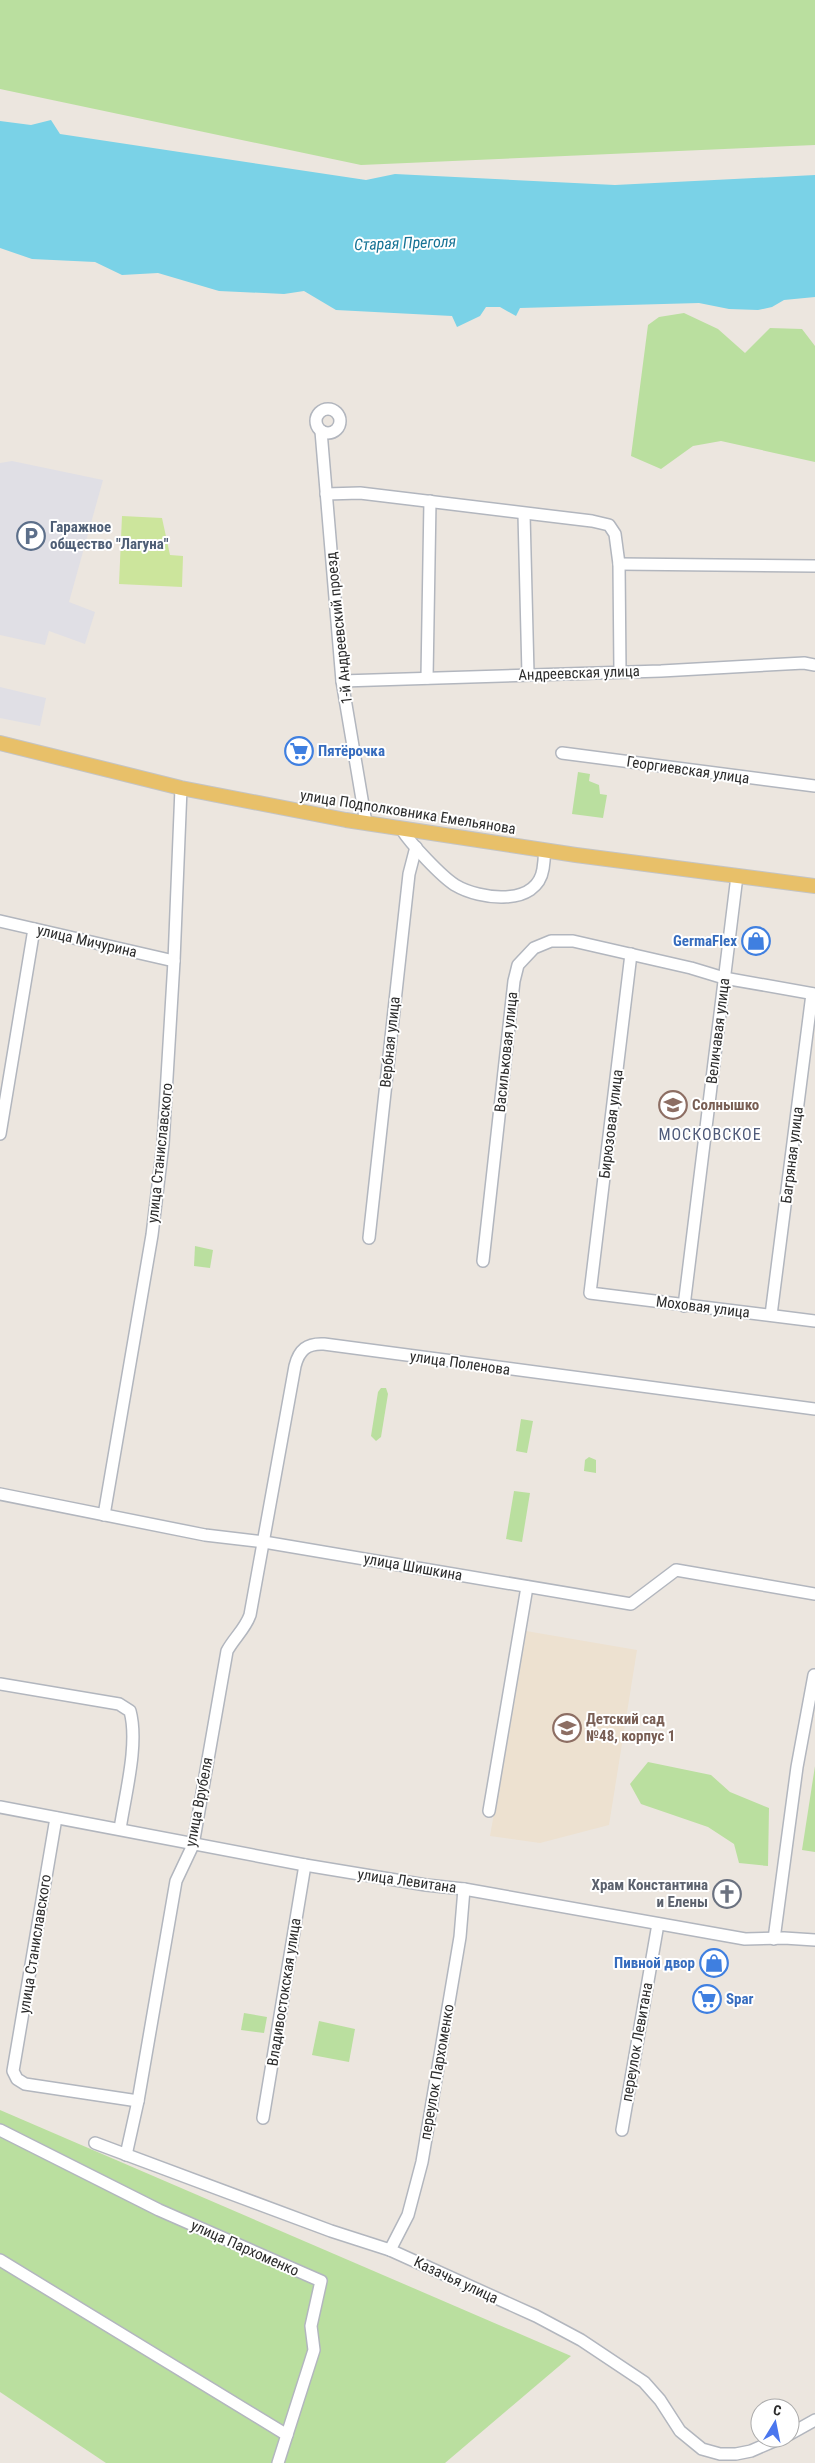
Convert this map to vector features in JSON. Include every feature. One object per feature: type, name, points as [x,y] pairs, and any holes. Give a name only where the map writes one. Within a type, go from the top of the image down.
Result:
[{"type":"main road","name":"улица Подполковника Емельянова","points":[[0,743],[181,788],[402,830],[434,832],[544,850],[815,886]]},
{"type":"street","name":"1-й Андреевский проезд","points":[[321,431],[342,681],[366,823]]},
{"type":"street","points":[[326,494],[360,493],[592,521],[609,525],[616,534],[619,564],[620,672]]},
{"type":"street","points":[[427,678],[430,501]]},
{"type":"street","points":[[524,514],[528,674]]},
{"type":"street","points":[[619,564],[815,566]]},
{"type":"street","name":"Андреевская улица","points":[[342,681],[620,672],[804,663],[815,665]]},
{"type":"street","name":"Георгиевская улица","points":[[562,753],[815,786]]},
{"type":"street","name":"улица Станиславского","points":[[104,1515],[152,1235],[163,1144],[174,961],[181,788]]},
{"type":"street","points":[[402,830],[416,847],[455,885],[473,892],[500,896],[520,896],[533,889],[542,875],[544,850]]},
{"type":"street","name":"Вербная улица","points":[[369,1238],[409,874],[416,847]]},
{"type":"street","name":"Величавая улица","points":[[684,1306],[737,876]]},
{"type":"street","name":"улица Мичурина","points":[[0,920],[174,961]]},
{"type":"street","points":[[0,1134],[34,929]]},
{"type":"street","name":"Васильковая улица","points":[[483,1261],[514,981],[518,965],[534,948],[551,941],[573,941],[631,954]]},
{"type":"street","points":[[631,954],[724,978],[814,994]]},
{"type":"street","name":"Бирюзовая улица","points":[[590,1293],[631,954]]},
{"type":"street","name":"Багряная улица","points":[[772,1315],[814,994]]},
{"type":"street","name":"Моховая улица","points":[[590,1293],[815,1321]]},
{"type":"street","name":"улица Поленова","points":[[264,1542],[295,1366],[301,1350],[310,1345],[324,1344],[815,1409]]},
{"type":"street","name":"улица Шишкина","points":[[0,1494],[205,1535],[264,1542],[631,1604],[676,1570],[815,1594]]},
{"type":"street","name":"улица Врубеля","points":[[126,2155],[138,2101],[176,1880],[193,1845],[227,1651],[234,1638],[247,1624],[264,1542]]},
{"type":"street","points":[[489,1811],[527,1587]]},
{"type":"street","points":[[774,1939],[797,1767],[814,1675]]},
{"type":"street","points":[[0,1684],[119,1704],[130,1711],[133,1722],[132,1749],[120,1829]]},
{"type":"street","name":"улица Левитана","points":[[0,1807],[305,1865],[426,1885],[464,1889],[745,1939],[815,1940]]},
{"type":"street","name":"улица Станиславского","points":[[56,1818],[13,2071],[17,2079],[25,2084],[138,2101]]},
{"type":"street","name":"Владивостокская улица","points":[[263,2118],[305,1865]]},
{"type":"street","name":"переулок Пархоменко","points":[[390,2250],[408,2215],[422,2162],[460,1937],[464,1889]]},
{"type":"street","name":"переулок Левитана","points":[[622,2130],[658,1924]]},
{"type":"street","name":"улица Пархоменко","points":[[0,2130],[158,2210],[321,2281],[311,2326],[314,2350],[278,2463]]},
{"type":"street","name":"Казачья улица","points":[[95,2143],[331,2231],[390,2250],[536,2316],[581,2340],[644,2382],[660,2400],[680,2431],[702,2449],[720,2454],[736,2454],[758,2448]]},
{"type":"street","points":[[0,2260],[287,2435]]},
{"type":"street","points":[[800,2428],[815,2420]]},
{"type":"shaded area","points":[[12,461],[103,480],[69,602],[95,612],[85,644],[49,631],[45,645],[0,635],[0,463]]},
{"type":"shaded area","points":[[0,687],[46,698],[40,726],[0,718]]},
{"type":"shaded area","name":"Детский сад №48, корпус 1","points":[[526,1631],[637,1650],[609,1825],[540,1843],[490,1836]]},
{"type":"green space","points":[[0,0],[815,0],[815,145],[361,165],[0,89]]},
{"type":"green space","points":[[684,313],[718,329],[745,353],[770,328],[802,329],[815,346],[815,462],[721,441],[693,446],[661,469],[631,456],[648,325],[659,317]]},
{"type":"green space","points":[[122,516],[162,518],[170,555],[183,556],[182,587],[119,584]]},
{"type":"green space","points":[[578,772],[590,774],[589,781],[599,785],[600,794],[607,795],[603,818],[572,814]]},
{"type":"green space","points":[[195,1246],[213,1250],[210,1268],[194,1266]]},
{"type":"green space","points":[[381,1388],[386,1388],[388,1394],[381,1437],[376,1441],[371,1436],[378,1392]]},
{"type":"green space","points":[[521,1419],[533,1421],[527,1453],[516,1451]]},
{"type":"green space","points":[[589,1457],[596,1460],[596,1473],[584,1471],[585,1460]]},
{"type":"green space","points":[[514,1491],[530,1493],[522,1542],[506,1539]]},
{"type":"green space","points":[[648,1762],[711,1775],[730,1792],[769,1808],[768,1866],[739,1863],[734,1844],[708,1827],[641,1804],[630,1784]]},
{"type":"green space","points":[[815,1766],[815,1852],[802,1850]]},
{"type":"green space","points":[[244,2013],[267,2017],[264,2033],[241,2030]]},
{"type":"green space","points":[[319,2021],[355,2029],[349,2062],[312,2055]]},
{"type":"green space","points":[[0,2110],[571,2356],[445,2463],[106,2463],[0,2392]]},
{"type":"water","name":"Старая Преголя","points":[[51,120],[60,134],[366,180],[395,174],[615,185],[815,175],[815,297],[784,300],[772,307],[758,310],[729,309],[699,303],[520,308],[516,316],[500,307],[486,307],[480,316],[457,327],[452,316],[336,310],[304,291],[284,294],[219,291],[158,273],[122,275],[95,262],[32,259],[0,248],[0,121],[31,125]]},
{"type":"place","name":"Гаражное общество \"Лагуна\"","points":[[31,536]]},
{"type":"place","name":"Пятёрочка","points":[[299,751]]},
{"type":"place","name":"GermaFlex","points":[[756,941]]},
{"type":"place","name":"Солнышко","points":[[673,1105]]},
{"type":"place","name":"Детский сад №48, корпус 1","points":[[567,1728]]},
{"type":"place","name":"Храм Константина и Елены","points":[[727,1894]]},
{"type":"place","name":"Пивной двор","points":[[714,1963]]},
{"type":"place","name":"Spar","points":[[707,1999]]},
{"type":"district","name":"МОСКОВСКОЕ","points":[[710,1134]]}]
